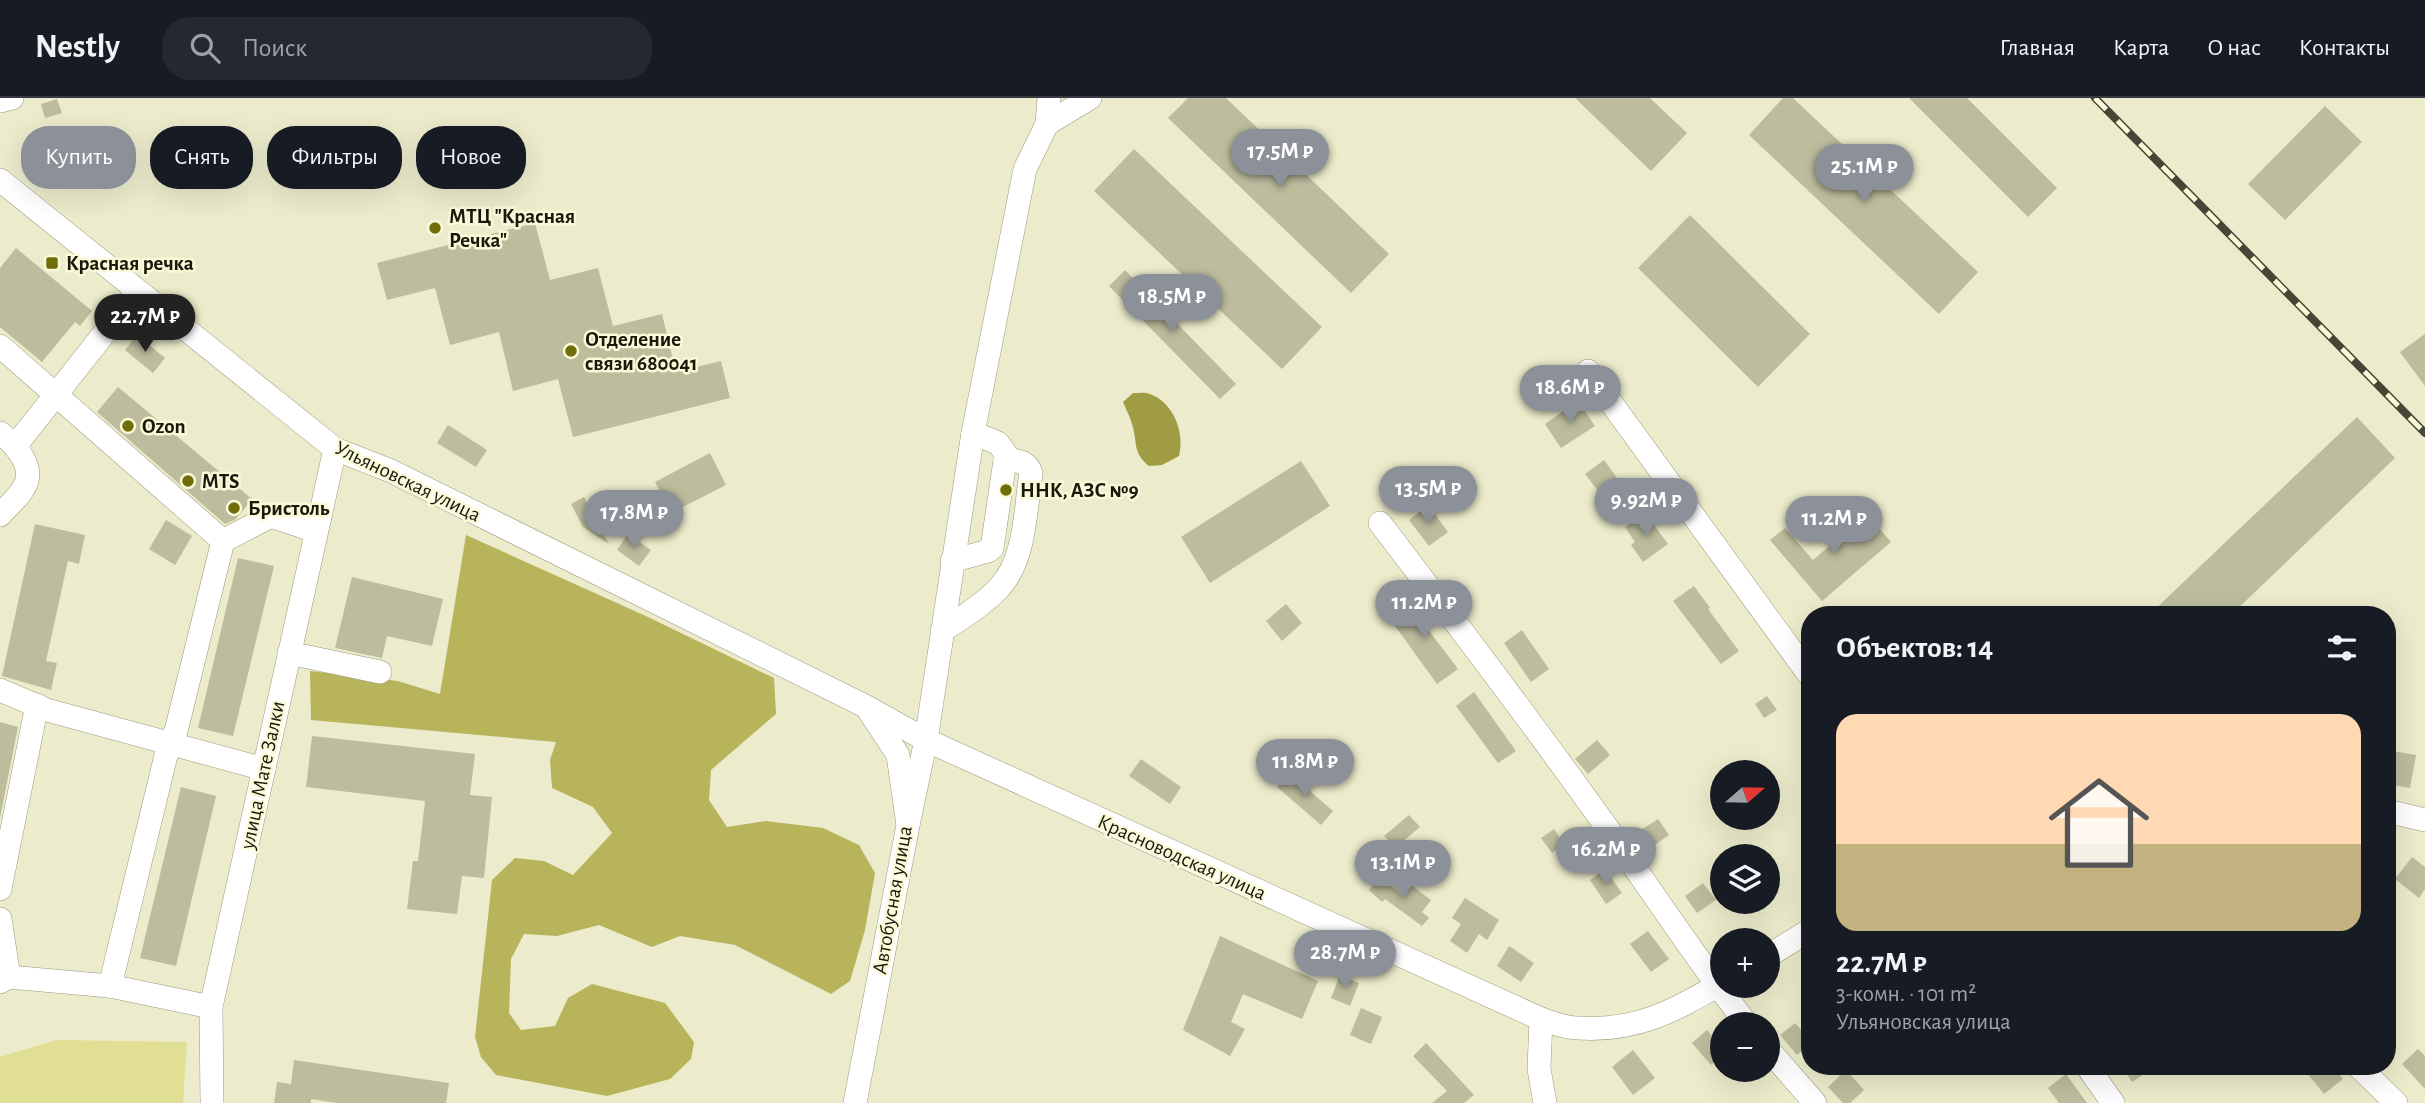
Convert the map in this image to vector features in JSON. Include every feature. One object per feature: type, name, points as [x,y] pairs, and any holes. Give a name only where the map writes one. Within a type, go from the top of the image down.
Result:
[{"type":"street","points":[[0,101],[12,98]]},
{"type":"street","points":[[908,825],[926,740],[973,433],[1025,169],[1047,124],[1049,98]]},
{"type":"street","points":[[1047,124],[1090,98]]},
{"type":"street","name":"Ульяновская улица","points":[[0,180],[335,449],[391,471],[865,706]]},
{"type":"street","points":[[0,515],[24,488],[26,465],[8,439],[56,395],[137,292]]},
{"type":"street","points":[[0,346],[223,541]]},
{"type":"street","points":[[1588,371],[1801,664]]},
{"type":"street","points":[[952,561],[992,548],[1005,459],[1004,448],[973,433]]},
{"type":"street","name":"улица Мате Залки","points":[[212,1103],[211,1007],[335,449]]},
{"type":"street","points":[[942,632],[1000,587],[1015,562],[1031,472],[1024,462],[1005,459]]},
{"type":"street","points":[[110,986],[169,743],[176,731],[223,541],[271,516],[316,531]]},
{"type":"street","points":[[1380,523],[1542,737],[1710,971]]},
{"type":"street","points":[[289,653],[380,672]]},
{"type":"street","points":[[0,690],[37,705],[264,769]]},
{"type":"street","points":[[0,889],[37,705]]},
{"type":"street","name":"Красноводская улица","points":[[865,706],[926,740],[1541,1019],[1576,1028],[1620,1028],[1672,1012],[1710,989]]},
{"type":"street","name":"Автобусная улица","points":[[855,1103],[908,825],[898,755],[865,706]]},
{"type":"street","points":[[2396,813],[2425,820]]},
{"type":"street","points":[[0,919],[4,979],[110,986],[211,1007]]},
{"type":"street","points":[[1780,949],[1801,936]]},
{"type":"street","points":[[1541,1019],[1539,1069],[1545,1103]]},
{"type":"street","points":[[1780,1063],[1815,1103]]},
{"type":"street","points":[[2093,1075],[2113,1103]]},
{"type":"street","points":[[2367,1075],[2396,1103]]},
{"type":"shaded area","points":[[1133,393],[1150,394],[1158,398],[1171,412],[1179,429],[1179,456],[1162,465],[1149,466],[1140,456],[1123,402]]},
{"type":"shaded area","points":[[466,535],[648,617],[774,678],[776,714],[711,770],[709,800],[727,827],[766,821],[823,828],[859,845],[875,873],[865,930],[850,981],[831,994],[735,945],[680,936],[652,947],[599,925],[557,936],[524,934],[511,959],[509,1013],[521,1030],[555,1026],[568,998],[592,984],[665,1003],[694,1042],[691,1059],[670,1079],[607,1096],[496,1075],[481,1057],[475,1037],[492,880],[515,858],[544,861],[573,875],[612,833],[593,807],[552,788],[550,760],[556,742],[311,720],[310,671],[398,681],[440,694]]},
{"type":"shaded area","points":[[56,1040],[187,1042],[183,1103],[0,1103],[0,1057]]},
{"type":"building","points":[[1188,98],[1226,98],[1389,254],[1351,293],[1168,118]]},
{"type":"building","points":[[1575,98],[1650,98],[1687,133],[1651,171]]},
{"type":"building","points":[[1783,98],[1793,98],[1978,272],[1939,314],[1749,135]]},
{"type":"building","points":[[1909,98],[1967,98],[2057,188],[2028,217]]},
{"type":"building","points":[[57,99],[62,113],[45,118],[41,104]]},
{"type":"building","points":[[2325,106],[2362,142],[2285,220],[2248,184]]},
{"type":"building","points":[[1134,149],[1322,327],[1282,369],[1094,191]]},
{"type":"building","points":[[1690,215],[1810,334],[1758,387],[1638,268]]},
{"type":"building","points":[[535,223],[550,280],[598,268],[613,326],[662,314],[676,372],[721,361],[730,398],[573,437],[558,379],[513,391],[499,332],[450,345],[435,288],[387,300],[377,263]]},
{"type":"building","points":[[16,248],[92,311],[80,326],[75,322],[42,362],[0,327],[0,268]]},
{"type":"building","points":[[1125,270],[1236,384],[1220,399],[1109,286]]},
{"type":"building","points":[[2425,334],[2425,386],[2400,352]]},
{"type":"building","points":[[137,335],[165,358],[153,373],[125,350]]},
{"type":"building","points":[[118,387],[252,499],[236,519],[225,524],[97,412]]},
{"type":"building","points":[[1578,401],[1595,426],[1561,448],[1545,424]]},
{"type":"building","points":[[2357,417],[2395,458],[2240,606],[2158,606]]},
{"type":"building","points":[[448,425],[487,450],[476,467],[437,443]]},
{"type":"building","points":[[710,453],[726,485],[671,513],[655,482]]},
{"type":"building","points":[[1604,460],[1620,482],[1602,496],[1585,474]]},
{"type":"building","points":[[1301,461],[1330,506],[1210,583],[1181,537]]},
{"type":"building","points":[[584,497],[609,544],[583,527],[571,504]]},
{"type":"building","points":[[1428,505],[1448,532],[1429,546],[1409,520]]},
{"type":"building","points":[[1645,513],[1668,544],[1643,562],[1631,545],[1635,542],[1625,527]]},
{"type":"building","points":[[1867,514],[1891,542],[1822,601],[1770,540],[1785,528],[1813,560]]},
{"type":"building","points":[[166,520],[192,536],[175,565],[149,549]]},
{"type":"building","points":[[35,524],[85,535],[79,564],[68,561],[46,661],[57,663],[51,690],[2,676]]},
{"type":"building","points":[[628,534],[651,550],[639,566],[617,550]]},
{"type":"building","points":[[238,558],[274,566],[233,736],[198,728]]},
{"type":"building","points":[[352,577],[443,599],[432,646],[387,636],[382,658],[335,648]]},
{"type":"building","points":[[1694,586],[1739,651],[1721,664],[1673,601]]},
{"type":"building","points":[[1419,598],[1435,622],[1427,628],[1458,669],[1437,684],[1390,619]]},
{"type":"building","points":[[1286,604],[1302,623],[1282,641],[1266,621]]},
{"type":"building","points":[[1522,630],[1549,669],[1531,682],[1504,643]]},
{"type":"building","points":[[1474,692],[1516,751],[1498,763],[1456,706]]},
{"type":"building","points":[[1767,696],[1777,710],[1764,718],[1755,704]]},
{"type":"building","points":[[0,722],[18,727],[0,818]]},
{"type":"building","points":[[312,736],[475,754],[470,795],[492,797],[484,878],[462,876],[457,914],[407,909],[413,861],[418,861],[425,801],[306,787]]},
{"type":"building","points":[[1597,740],[1610,755],[1588,774],[1575,759]]},
{"type":"building","points":[[2396,752],[2416,755],[2410,788],[2396,786]]},
{"type":"building","points":[[1141,759],[1181,787],[1170,804],[1129,776]]},
{"type":"building","points":[[1289,773],[1333,811],[1321,825],[1277,787]]},
{"type":"building","points":[[181,787],[216,796],[176,966],[140,958]]},
{"type":"building","points":[[1409,815],[1420,827],[1395,848],[1384,836]]},
{"type":"building","points":[[1658,819],[1669,835],[1649,849],[1638,832]]},
{"type":"building","points":[[1554,829],[1564,844],[1552,853],[1541,838]]},
{"type":"building","points":[[2412,857],[2425,867],[2425,889],[2419,898],[2396,878]]},
{"type":"building","points":[[1605,869],[1622,893],[1606,904],[1590,880]]},
{"type":"building","points":[[1380,876],[1403,896],[1411,885],[1431,900],[1422,912],[1429,918],[1422,926],[1385,899],[1382,902],[1369,890]]},
{"type":"building","points":[[1703,883],[1710,892],[1710,904],[1697,913],[1685,896]]},
{"type":"building","points":[[1465,898],[1499,920],[1487,940],[1479,934],[1467,953],[1450,941],[1461,924],[1452,918]]},
{"type":"building","points":[[1648,931],[1669,959],[1651,972],[1630,944]]},
{"type":"building","points":[[1220,936],[1318,981],[1302,1019],[1243,994],[1231,1022],[1245,1029],[1230,1056],[1183,1030]]},
{"type":"building","points":[[1509,946],[1534,963],[1521,982],[1497,966]]},
{"type":"building","points":[[1340,975],[1359,983],[1350,1006],[1331,998]]},
{"type":"building","points":[[1361,1008],[1382,1017],[1371,1044],[1350,1035]]},
{"type":"building","points":[[1795,1023],[1801,1029],[1801,1052],[1797,1055],[1780,1035]]},
{"type":"building","points":[[1707,1030],[1710,1033],[1710,1064],[1692,1043]]},
{"type":"building","points":[[1426,1043],[1474,1095],[1464,1103],[1432,1103],[1447,1091],[1413,1056]]},
{"type":"building","points":[[2418,1049],[2425,1056],[2425,1089],[2402,1064]]},
{"type":"building","points":[[1633,1050],[1655,1078],[1633,1095],[1612,1067]]},
{"type":"building","points":[[294,1060],[449,1083],[446,1103],[337,1103],[311,1099],[311,1103],[274,1103],[277,1082],[291,1084]]},
{"type":"building","points":[[1841,1075],[1850,1075],[1864,1090],[1850,1103],[1843,1103],[1828,1087]]},
{"type":"building","points":[[2067,1075],[2087,1103],[2059,1103],[2048,1088]]},
{"type":"building","points":[[2127,1075],[2142,1075],[2132,1082]]},
{"type":"building","points":[[2309,1075],[2340,1075],[2343,1079],[2324,1094]]},
{"type":"railway","points":[[2095,98],[2425,433]]},
{"type":"place","name":"МТЦ \"Красная Речка\"","points":[[435,228]]},
{"type":"place","name":"Красная речка","points":[[52,263]]},
{"type":"place","name":"Отделение связи 680041","points":[[571,351]]},
{"type":"place","name":"Ozon","points":[[128,426]]},
{"type":"place","name":"MTS","points":[[188,481]]},
{"type":"place","name":"ННК, АЗС №9","points":[[1006,490]]},
{"type":"place","name":"Бристоль","points":[[234,508]]}]
